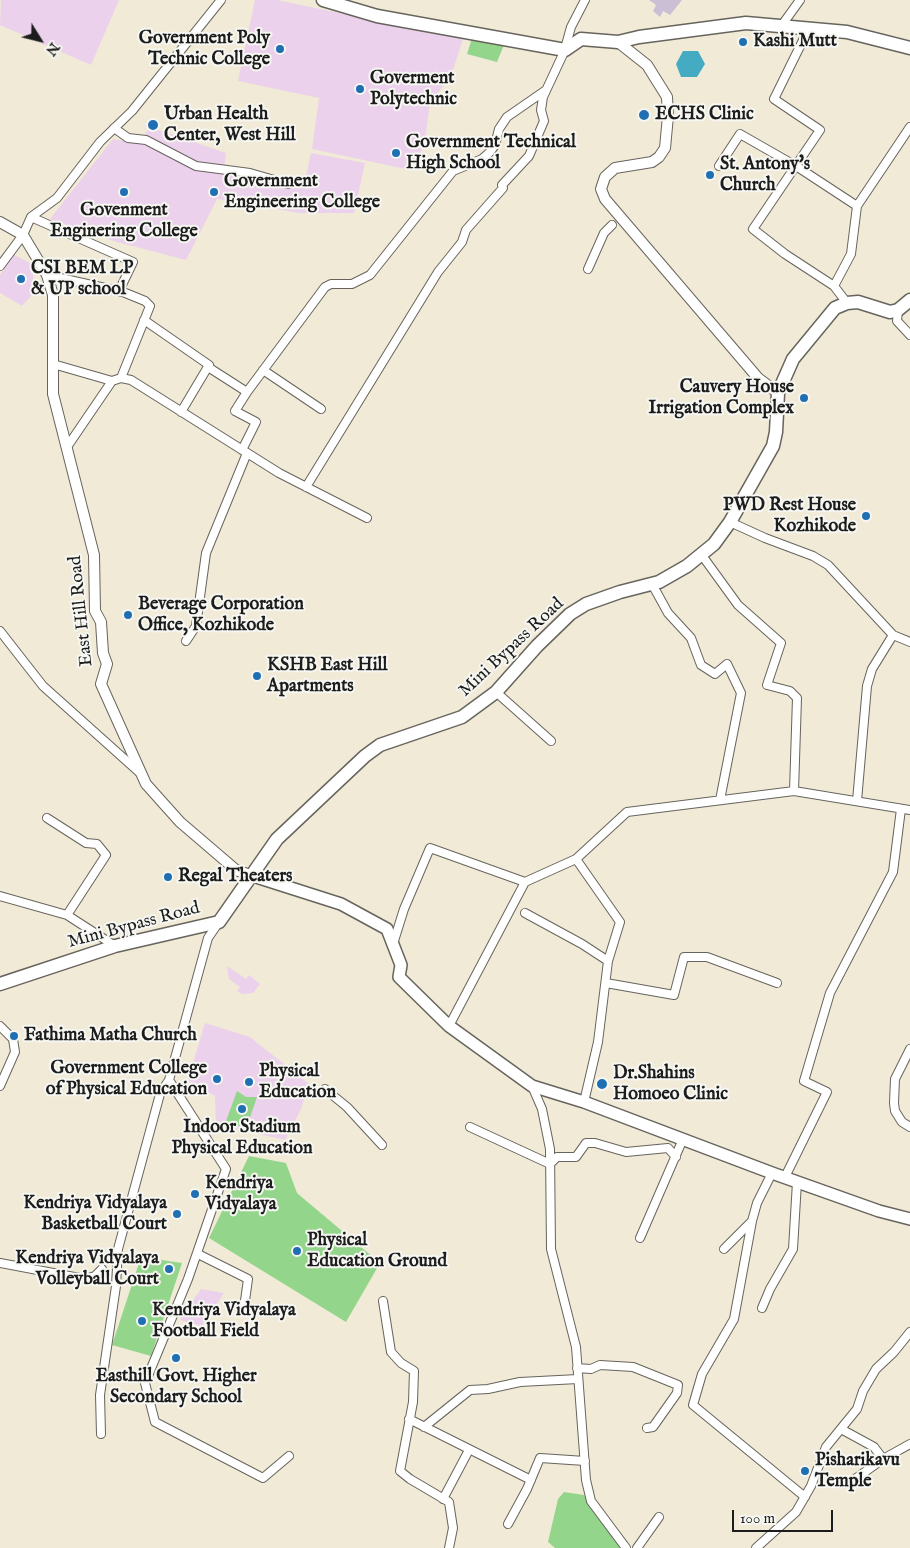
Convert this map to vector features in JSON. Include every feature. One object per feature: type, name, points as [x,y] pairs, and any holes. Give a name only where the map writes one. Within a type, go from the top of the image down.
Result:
[{"type":"main road","points":[[323,0],[377,16],[554,46],[565,50],[581,39],[618,42],[639,37],[746,23],[847,32],[910,48]]},
{"type":"main road","points":[[847,302],[858,302],[890,312],[898,310],[910,300]]},
{"type":"main road","name":"Mini Bypass Road","points":[[0,984],[115,946],[219,922],[250,875],[277,839],[365,756],[380,745],[462,718],[496,692],[537,646],[570,614],[586,604],[652,584],[687,566],[714,544],[730,522],[773,446],[776,432],[778,393],[793,360],[835,308],[847,302]]},
{"type":"main road","points":[[250,875],[341,904],[359,912],[387,929],[401,965],[399,977],[449,1026],[532,1086],[584,1102],[797,1182],[910,1219]]},
{"type":"street","points":[[0,266],[23,234],[31,217],[57,198],[100,142],[132,112],[221,0]]},
{"type":"street","points":[[306,487],[440,269],[462,242],[466,230],[504,188],[502,185],[529,156],[544,121],[541,105],[546,90],[565,50],[570,27],[585,0]]},
{"type":"street","points":[[782,25],[800,0]]},
{"type":"street","points":[[810,28],[774,99],[820,130],[753,229],[785,254],[834,286],[847,302]]},
{"type":"street","points":[[618,42],[648,65],[667,97],[668,116],[665,148],[659,157],[652,162],[615,168],[605,177],[601,189],[605,199],[758,378],[778,393]]},
{"type":"street","points":[[186,641],[196,626],[206,553],[256,422],[236,411],[247,392],[325,287],[330,284],[352,284],[370,275],[453,170],[482,159],[495,146],[499,129],[507,117],[546,90]]},
{"type":"street","points":[[834,286],[851,254],[857,206],[910,127]]},
{"type":"street","points":[[114,128],[128,138],[146,140],[196,166],[250,173],[288,184]]},
{"type":"street","points":[[719,166],[740,134],[796,166],[857,206]]},
{"type":"street","points":[[31,217],[133,262],[119,291]]},
{"type":"street","points":[[0,222],[23,234]]},
{"type":"street","points":[[588,269],[604,233],[612,225]]},
{"type":"street","name":"East Hill Road","points":[[23,234],[47,275],[53,296],[53,394],[94,555],[95,612],[101,622],[103,653],[107,664],[101,684],[146,784],[180,822],[236,870],[250,875]]},
{"type":"street","points":[[47,275],[119,291],[144,301],[150,306],[121,378]]},
{"type":"street","points":[[898,310],[897,322],[910,335]]},
{"type":"street","points":[[144,320],[209,365],[208,367],[247,392]]},
{"type":"street","points":[[53,364],[112,381],[121,378],[131,380],[306,487],[367,518]]},
{"type":"street","points":[[181,412],[208,367]]},
{"type":"street","points":[[263,370],[322,409]]},
{"type":"street","points":[[67,447],[112,381]]},
{"type":"street","points":[[730,522],[765,538],[813,556],[828,565],[893,635],[910,642]]},
{"type":"street","points":[[701,554],[738,605],[781,643],[767,685],[790,692],[797,698],[794,790]]},
{"type":"street","points":[[652,584],[668,614],[691,638],[701,665],[715,674],[727,664],[741,693],[720,800]]},
{"type":"street","points":[[0,632],[43,686],[143,776]]},
{"type":"street","points":[[857,801],[867,686],[872,669],[893,635]]},
{"type":"street","points":[[496,692],[551,741]]},
{"type":"street","points":[[449,1026],[525,882],[576,859],[628,812],[794,790],[910,810]]},
{"type":"street","points":[[785,1177],[827,1092],[804,1081],[830,993],[893,872],[901,809]]},
{"type":"street","points":[[47,818],[86,843],[97,844],[106,855],[67,915]]},
{"type":"street","points":[[393,944],[404,909],[430,848],[525,882]]},
{"type":"street","points":[[576,859],[620,922],[608,961],[598,1042],[584,1102]]},
{"type":"street","points":[[0,896],[67,915],[115,946]]},
{"type":"street","points":[[525,913],[608,961]]},
{"type":"street","points":[[101,1434],[100,1395],[116,1286],[118,1249],[160,1094],[169,1080],[208,938],[219,922]]},
{"type":"street","points":[[606,983],[674,995],[684,957],[707,957],[777,983]]},
{"type":"street","points":[[0,1026],[13,1039],[15,1052],[0,1086]]},
{"type":"street","points":[[910,1049],[895,1079],[894,1103],[895,1111],[902,1122],[910,1128]]},
{"type":"street","points":[[169,1080],[226,1169],[198,1254],[145,1382],[155,1422],[263,1478],[289,1456]]},
{"type":"street","points":[[532,1086],[546,1125],[550,1149],[551,1249],[576,1347],[585,1461],[591,1501],[626,1548]]},
{"type":"street","points":[[325,1088],[347,1107],[382,1145]]},
{"type":"street","points":[[470,1127],[550,1164]]},
{"type":"street","points":[[640,1238],[683,1139]]},
{"type":"street","points":[[550,1164],[557,1157],[576,1157],[586,1143],[595,1143],[626,1152],[668,1148],[676,1157]]},
{"type":"street","points":[[772,1173],[757,1203],[752,1221],[734,1319],[702,1374],[694,1406],[805,1497]]},
{"type":"street","points":[[762,1308],[770,1289],[793,1249],[797,1182]]},
{"type":"street","points":[[724,1249],[752,1221]]},
{"type":"street","points":[[198,1254],[248,1279],[244,1308]]},
{"type":"street","points":[[0,1263],[85,1279],[95,1276],[102,1269]]},
{"type":"street","points":[[383,1301],[391,1352],[401,1363],[414,1371],[413,1402],[400,1471],[449,1502],[452,1528],[448,1548]]},
{"type":"street","points":[[756,1548],[796,1512],[812,1486],[826,1447],[857,1409],[876,1369],[894,1352],[910,1332]]},
{"type":"street","points":[[577,1368],[591,1369],[600,1365],[633,1367],[678,1385],[677,1393],[653,1427],[647,1428]]},
{"type":"street","points":[[424,1427],[470,1390],[488,1389],[520,1382],[578,1379]]},
{"type":"street","points":[[409,1419],[531,1480]]},
{"type":"street","points":[[842,1429],[874,1447],[883,1459]]},
{"type":"street","points":[[855,1479],[883,1459],[910,1444]]},
{"type":"street","points":[[443,1499],[469,1450]]},
{"type":"street","points":[[508,1524],[540,1458],[585,1461]]},
{"type":"street","points":[[637,1548],[659,1517]]},
{"type":"shaded area","points":[[1,0],[119,0],[91,65],[0,25]]},
{"type":"shaded area","name":"Goverment Polytechnic","points":[[255,0],[277,0],[463,39],[451,76],[430,103],[424,147],[406,169],[312,149],[319,98],[238,81]]},
{"type":"shaded area","points":[[649,0],[682,0],[670,15],[663,11],[660,17],[653,11],[656,5]]},
{"type":"shaded area","name":"Government Engineering College","points":[[150,127],[226,153],[224,170],[304,185],[311,153],[365,163],[354,213],[300,213],[217,199],[186,260],[117,242],[50,219],[113,139],[138,143]]},
{"type":"shaded area","points":[[14,255],[34,265],[32,295],[22,306],[0,293],[0,275]]},
{"type":"shaded area","points":[[227,966],[246,979],[249,975],[260,984],[253,993],[242,994],[237,991],[240,987],[229,979]]},
{"type":"shaded area","name":"Physical Education","points":[[205,1023],[250,1037],[309,1084],[301,1109],[285,1140],[216,1124],[215,1096],[188,1080]]},
{"type":"shaded area","points":[[201,1289],[224,1293],[202,1326],[180,1320]]},
{"type":"green space","points":[[473,35],[504,45],[497,62],[467,54]]},
{"type":"green space","name":"Indoor Stadium Physical Education","points":[[237,1091],[246,1097],[257,1097],[247,1126],[237,1126],[226,1121]]},
{"type":"green space","name":"Physical Education Ground","points":[[249,1156],[286,1163],[297,1193],[380,1263],[346,1322],[209,1238]]},
{"type":"green space","points":[[141,1257],[182,1263],[151,1356],[112,1345]]},
{"type":"green space","points":[[564,1492],[584,1495],[625,1548],[555,1548],[548,1542],[558,1499]]},
{"type":"water","points":[[683,51],[698,51],[705,64],[697,77],[681,77],[676,64]]},
{"type":"place","name":"Kashi Mutt","points":[[743,42]]},
{"type":"place","name":"Government Poly Technic College","points":[[280,49]]},
{"type":"place","name":"Goverment Polytechnic","points":[[360,89]]},
{"type":"place","name":"ECHS Clinic","points":[[644,115]]},
{"type":"place","name":"Urban Health Center, West Hill","points":[[153,125]]},
{"type":"place","name":"Government Technical High School","points":[[396,153]]},
{"type":"place","name":"St. Antony's Church","points":[[710,175]]},
{"type":"place","name":"Govenment Enginering College","points":[[124,192]]},
{"type":"place","name":"Government Engineering College","points":[[214,192]]},
{"type":"place","name":"CSI BEM LP & UP school","points":[[21,279]]},
{"type":"place","name":"Cauvery House Irrigation Complex","points":[[804,398]]},
{"type":"place","name":"PWD Rest House Kozhikode","points":[[866,516]]},
{"type":"place","name":"Beverage Corporation Office, Kozhikode","points":[[128,615]]},
{"type":"place","name":"KSHB East Hill Apartments","points":[[257,676]]},
{"type":"place","name":"Regal Theaters","points":[[168,877]]},
{"type":"place","name":"Fathima Matha Church","points":[[14,1036]]},
{"type":"place","name":"Government College of Physical Education","points":[[217,1079]]},
{"type":"place","name":"Physical Education","points":[[249,1082]]},
{"type":"place","name":"Dr.Shahins Homoeo Clinic","points":[[602,1084]]},
{"type":"place","name":"Indoor Stadium Physical Education","points":[[242,1109]]},
{"type":"place","name":"Kendriya Vidyalaya","points":[[195,1194]]},
{"type":"place","name":"Kendriya Vidyalaya Basketball Court","points":[[177,1214]]},
{"type":"place","name":"Physical Education Ground","points":[[297,1251]]},
{"type":"place","name":"Kendriya Vidyalaya Volleyball Court","points":[[169,1269]]},
{"type":"place","name":"Kendriya Vidyalaya Football Field","points":[[142,1321]]},
{"type":"place","name":"Easthill Govt. Higher Secondary School","points":[[176,1358]]},
{"type":"place","name":"Pisharikavu Temple","points":[[805,1471]]}]
